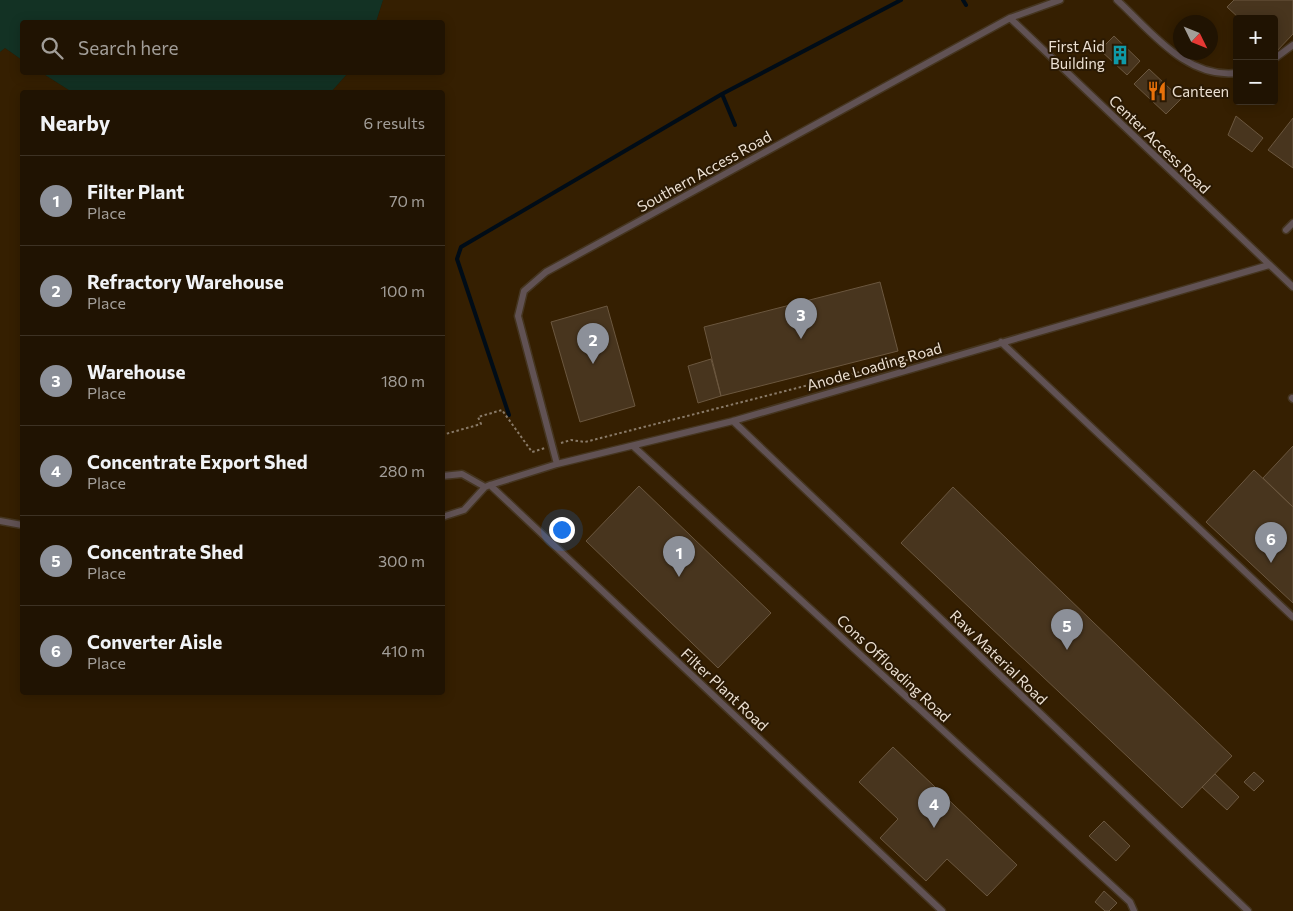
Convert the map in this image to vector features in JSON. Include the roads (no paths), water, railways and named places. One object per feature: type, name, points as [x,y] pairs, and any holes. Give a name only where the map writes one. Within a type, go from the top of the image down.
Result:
[{"type":"lane","name":"Southern Access Road","points":[[557,464],[518,316],[524,292],[546,272],[1010,18],[1060,0]]},
{"type":"lane","points":[[1117,0],[1177,56],[1192,66],[1209,72],[1233,72]]},
{"type":"lane","name":"Center Access Road","points":[[1010,18],[1293,287]]},
{"type":"lane","points":[[1278,56],[1293,45]]},
{"type":"lane","points":[[1286,230],[1293,223]]},
{"type":"lane","name":"Anode Loading Road","points":[[488,486],[557,464],[733,420],[1268,265]]},
{"type":"lane","points":[[1001,342],[1293,617]]},
{"type":"lane","name":"Raw Material Road","points":[[733,420],[1248,911]]},
{"type":"lane","name":"Cons Offloading Road","points":[[634,446],[1130,902],[1134,911]]},
{"type":"lane","name":"Filter Plant Road","points":[[445,476],[462,474],[488,486],[942,911]]},
{"type":"lane","points":[[445,516],[464,510],[488,486]]},
{"type":"lane","points":[[0,520],[20,525]]},
{"type":"waterway","points":[[509,415],[457,259],[461,247],[722,94],[901,0]]},
{"type":"waterway","points":[[963,0],[966,5]]},
{"type":"waterway","points":[[722,94],[735,125]]},
{"type":"place","name":"First Aid Building","points":[[1120,55]]},
{"type":"place","name":"Canteen","points":[[1157,91]]},
{"type":"place","name":"Warehouse","points":[[801,339]]},
{"type":"place","name":"Refractory Warehouse","points":[[593,364]]},
{"type":"place","name":"Converter Aisle","points":[[1271,563]]},
{"type":"place","name":"Filter Plant","points":[[679,577]]},
{"type":"place","name":"Concentrate Shed","points":[[1067,650]]},
{"type":"place","name":"Concentrate Export Shed","points":[[934,828]]}]
